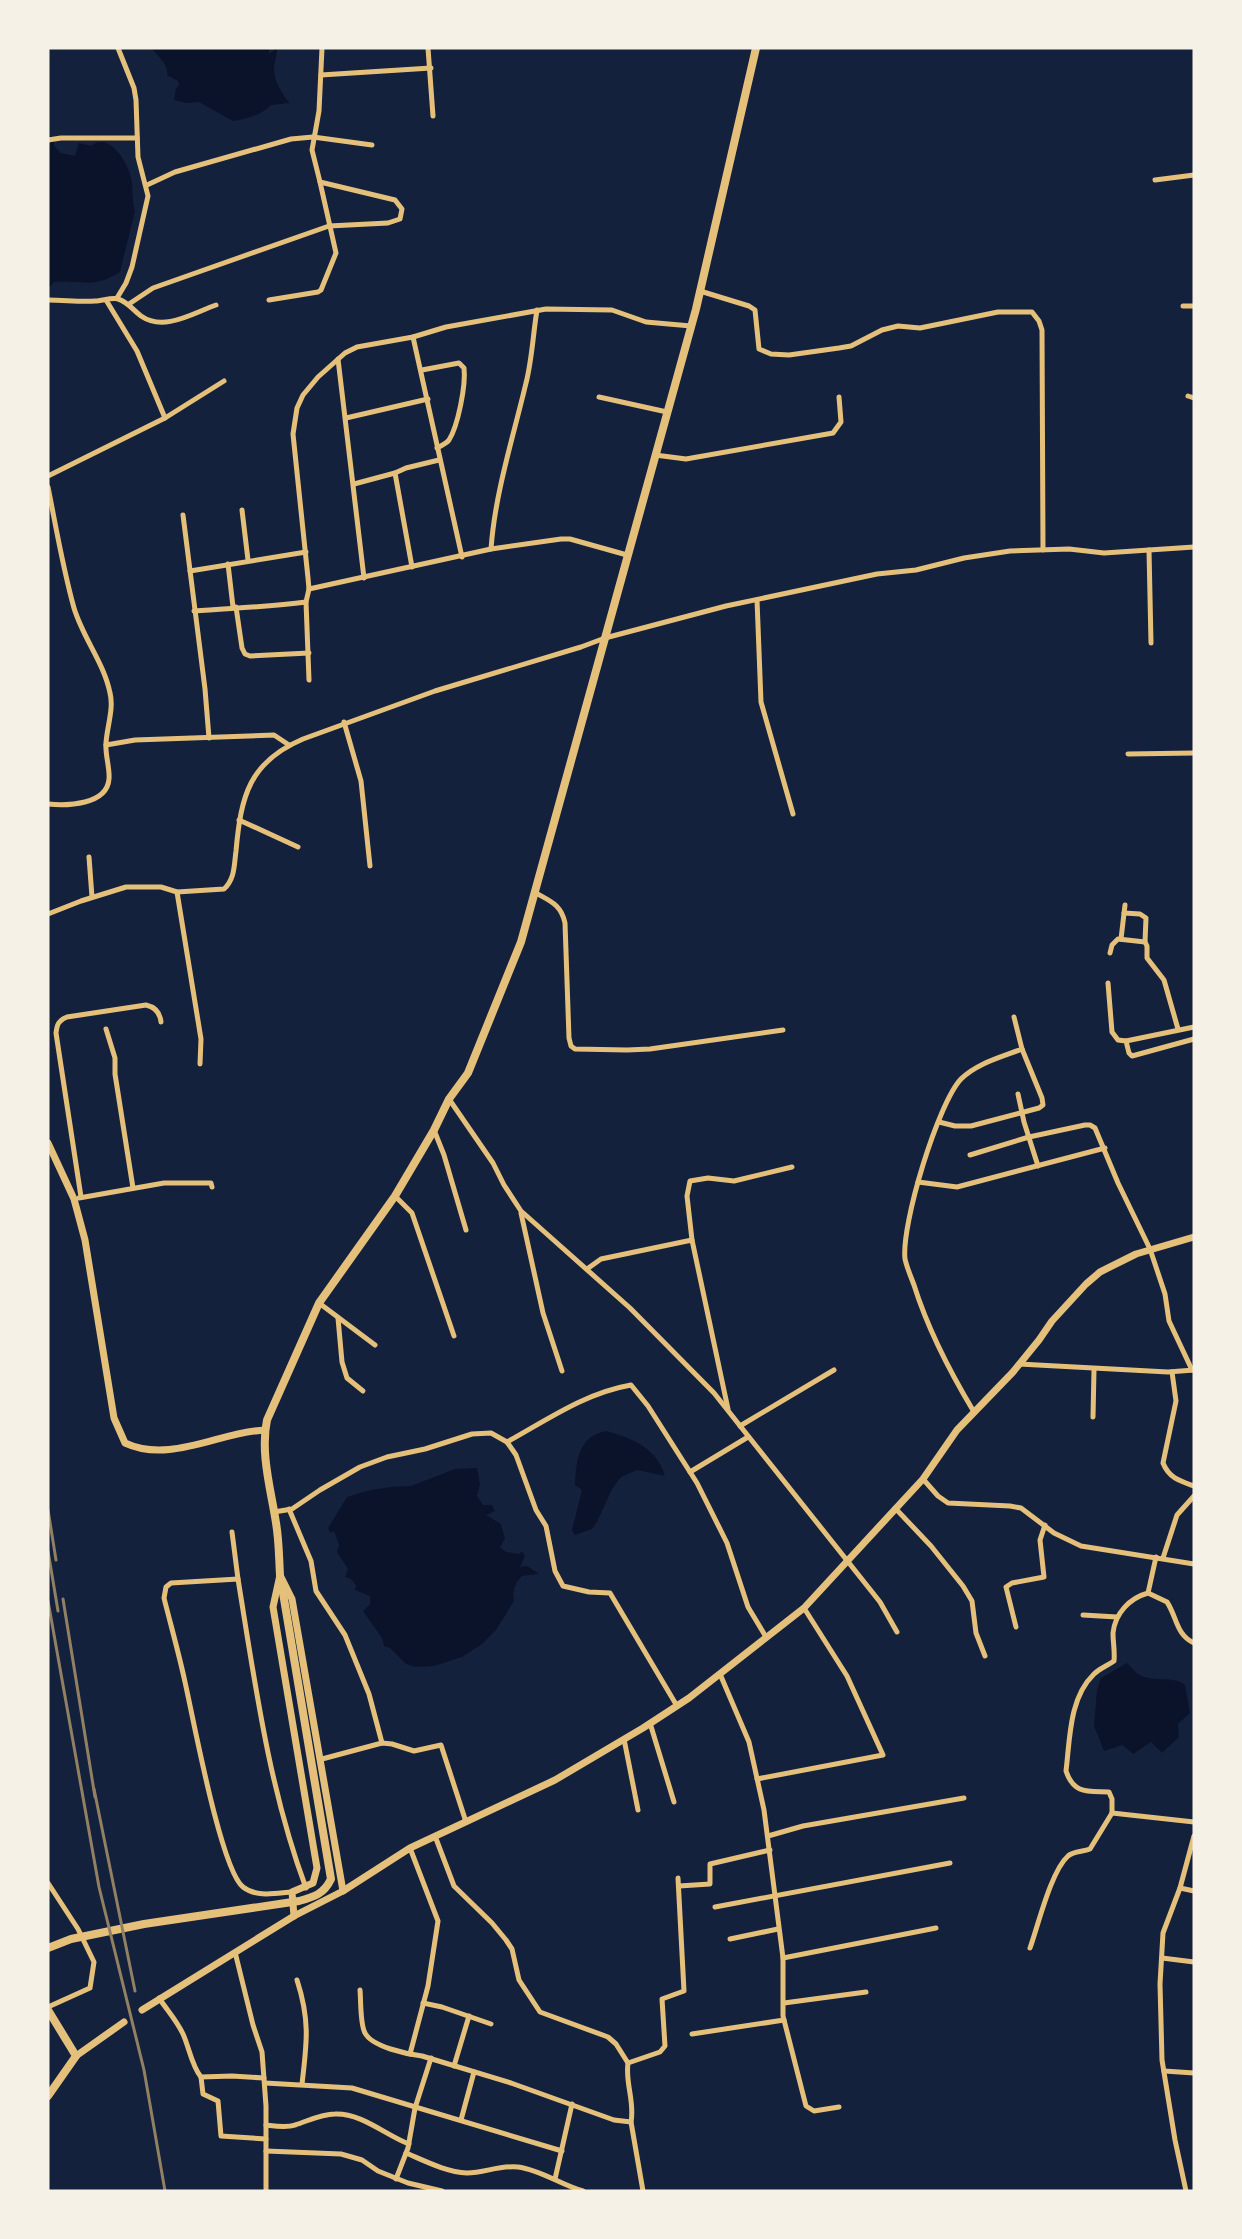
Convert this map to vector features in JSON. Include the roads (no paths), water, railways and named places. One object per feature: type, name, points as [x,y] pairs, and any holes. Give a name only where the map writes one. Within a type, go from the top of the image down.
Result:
[{"type":"main road","points":[[48,1948],[71,1939],[144,1924],[316,1897],[328,1886],[331,1879],[280,1575],[265,1430],[275,1400],[319,1303],[395,1196],[434,1130],[449,1099],[468,1073],[521,942],[691,326],[756,48]]},
{"type":"main road","points":[[48,2096],[76,2056],[49,2013]]},
{"type":"street","points":[[117,298],[126,284],[132,267],[148,196],[138,157],[134,88],[118,48]]},
{"type":"street","points":[[269,300],[315,294],[321,290],[336,253],[312,150],[319,111],[322,48]]},
{"type":"street","points":[[428,48],[433,116]]},
{"type":"street","points":[[321,75],[431,68]]},
{"type":"street","points":[[147,185],[175,172],[275,142],[314,137],[372,145]]},
{"type":"street","points":[[48,140],[137,138]]},
{"type":"street","points":[[1155,180],[1194,175]]},
{"type":"street","points":[[129,304],[153,288],[329,226],[395,222],[400,219],[402,209],[395,200],[320,182]]},
{"type":"street","points":[[700,291],[749,306],[755,310],[759,349],[780,355],[851,346],[882,330],[898,326],[929,327],[998,312],[1032,312],[1042,330],[1043,549]]},
{"type":"street","points":[[48,300],[117,298],[152,321],[166,322],[179,320],[216,305]]},
{"type":"street","points":[[106,300],[137,351],[165,418]]},
{"type":"street","points":[[1183,306],[1194,306]]},
{"type":"street","points":[[309,680],[306,602],[309,589],[293,434],[297,408],[303,395],[318,377],[345,353],[357,347],[537,310],[584,308],[612,310],[646,322],[691,326]]},
{"type":"street","points":[[491,549],[493,524],[526,381],[537,310]]},
{"type":"street","points":[[413,337],[462,557]]},
{"type":"street","points":[[338,359],[364,578]]},
{"type":"street","points":[[422,370],[459,363],[464,369],[462,393],[454,431],[448,443],[437,448]]},
{"type":"street","points":[[48,476],[165,418],[224,381]]},
{"type":"street","points":[[599,397],[667,412]]},
{"type":"street","points":[[655,455],[686,459],[833,433],[841,422],[839,397]]},
{"type":"street","points":[[346,418],[428,399]]},
{"type":"street","points":[[354,484],[440,460]]},
{"type":"street","points":[[395,473],[412,567]]},
{"type":"street","points":[[48,487],[74,609],[103,671],[111,695],[106,745],[110,779],[106,791],[100,796],[75,805],[48,804]]},
{"type":"street","points":[[242,510],[248,560]]},
{"type":"street","points":[[183,515],[209,738]]},
{"type":"street","points":[[309,589],[491,549],[570,539],[627,555]]},
{"type":"street","points":[[48,914],[126,887],[161,887],[177,892],[224,889],[232,882],[244,795],[258,770],[289,745],[344,722],[435,691],[684,616],[878,574],[916,570],[964,558],[1010,551],[1070,549],[1104,553],[1194,547]]},
{"type":"street","points":[[1149,550],[1151,643]]},
{"type":"street","points":[[190,572],[248,560],[306,552]]},
{"type":"street","points":[[228,564],[242,648],[245,654],[250,656],[309,653]]},
{"type":"street","points":[[757,600],[761,702],[793,814]]},
{"type":"street","points":[[194,611],[235,607],[264,608],[306,602]]},
{"type":"street","points":[[344,722],[361,781],[370,866]]},
{"type":"street","points":[[106,745],[135,740],[274,735],[289,745]]},
{"type":"street","points":[[1128,754],[1194,753]]},
{"type":"street","points":[[239,820],[298,847]]},
{"type":"street","points":[[89,857],[92,897]]},
{"type":"street","points":[[177,892],[201,1039],[200,1064]]},
{"type":"street","points":[[534,892],[559,906],[563,912],[569,1038],[571,1046],[575,1049],[650,1048],[783,1030]]},
{"type":"street","points":[[1121,939],[1125,905]]},
{"type":"street","points":[[1124,913],[1140,914],[1146,918],[1147,958],[1164,980],[1179,1029]]},
{"type":"street","points":[[1110,953],[1113,942],[1121,939],[1145,942]]},
{"type":"street","points":[[1108,983],[1112,1032],[1118,1040],[1126,1041],[1194,1027]]},
{"type":"street","points":[[161,1022],[160,1016],[153,1007],[146,1005],[67,1017],[60,1020],[56,1033],[78,1198],[114,1418],[125,1443],[136,1448],[158,1451],[265,1430]]},
{"type":"street","points":[[939,1122],[963,1127],[1022,1113],[1043,1105],[1022,1049],[1014,1017]]},
{"type":"street","points":[[106,1029],[115,1058],[115,1074],[133,1188]]},
{"type":"street","points":[[1126,1041],[1129,1053],[1137,1056],[1194,1039]]},
{"type":"street","points":[[974,1412],[936,1342],[920,1304],[905,1261],[906,1231],[918,1182],[952,1093],[962,1078],[985,1063],[1022,1049]]},
{"type":"street","points":[[1018,1094],[1038,1166]]},
{"type":"street","points":[[449,1099],[493,1162],[504,1185],[521,1211],[675,1351],[728,1410],[880,1602],[897,1632]]},
{"type":"street","points":[[970,1155],[1029,1137],[1090,1125],[1095,1128],[1118,1183],[1150,1249],[1165,1294],[1169,1321],[1193,1370],[1172,1372],[1094,1370],[1019,1364]]},
{"type":"street","points":[[434,1130],[444,1155],[466,1230]]},
{"type":"street","points":[[48,1143],[78,1198]]},
{"type":"street","points":[[918,1182],[957,1187],[1105,1148]]},
{"type":"street","points":[[728,1410],[692,1240],[687,1196],[690,1181],[708,1178],[734,1181],[792,1167]]},
{"type":"street","points":[[78,1198],[164,1183],[211,1183],[212,1188]]},
{"type":"street","points":[[395,1196],[412,1214],[454,1336]]},
{"type":"street","points":[[521,1211],[543,1313],[562,1371]]},
{"type":"street","points":[[142,2010],[294,1916],[343,1891],[410,1848],[555,1780],[677,1706],[804,1608],[923,1479],[957,1430],[1019,1364],[1052,1321],[1086,1284],[1100,1272],[1119,1262],[1150,1249],[1194,1237]]},
{"type":"street","points":[[587,1269],[602,1259],[692,1240]]},
{"type":"street","points":[[319,1303],[375,1345]]},
{"type":"street","points":[[339,1317],[342,1362],[347,1378],[363,1391]]},
{"type":"street","points":[[740,1426],[834,1370]]},
{"type":"street","points":[[1094,1370],[1094,1417]]},
{"type":"street","points":[[1172,1372],[1176,1401],[1163,1463],[1166,1472],[1173,1478],[1194,1486]]},
{"type":"street","points":[[507,1442],[566,1408],[608,1389],[630,1385],[648,1406],[690,1472],[727,1543],[748,1607],[766,1637]]},
{"type":"street","points":[[274,1512],[289,1509],[343,1476],[387,1457],[425,1449],[472,1434],[490,1433],[507,1442],[516,1455],[536,1510],[546,1526],[555,1571],[563,1586],[589,1592],[610,1593],[677,1706]]},
{"type":"street","points":[[690,1472],[748,1437]]},
{"type":"street","points":[[923,1479],[938,1496],[948,1503],[1021,1508],[1065,1540],[1081,1546],[1194,1564]]},
{"type":"street","points":[[1163,1558],[1177,1515],[1194,1496]]},
{"type":"street","points":[[895,1508],[931,1546],[963,1586],[972,1601],[975,1633],[985,1656]]},
{"type":"street","points":[[289,1509],[311,1560],[316,1592],[345,1635],[369,1694],[382,1743]]},
{"type":"street","points":[[1016,1627],[1006,1587],[1012,1583],[1044,1577],[1040,1540],[1045,1525]]},
{"type":"street","points":[[232,1532],[267,1749],[296,1860],[306,1888]]},
{"type":"street","points":[[1148,1593],[1156,1557]]},
{"type":"street","points":[[280,1575],[292,1599],[322,1760],[343,1891]]},
{"type":"street","points":[[238,1579],[171,1583],[166,1587],[164,1598],[205,1773],[226,1854],[234,1875],[244,1887],[252,1892],[262,1894],[292,1892],[306,1888],[316,1880],[317,1868],[273,1607],[280,1575]]},
{"type":"street","points":[[1030,1948],[1059,1869],[1070,1855],[1090,1849],[1112,1813],[1111,1794],[1105,1791],[1089,1793],[1083,1791],[1071,1781],[1066,1771],[1076,1704],[1092,1675],[1114,1661],[1113,1634],[1117,1617],[1133,1599],[1148,1593],[1167,1602],[1179,1631],[1194,1643]]},
{"type":"street","points":[[757,1779],[883,1755],[847,1676],[804,1608]]},
{"type":"street","points":[[1083,1615],[1117,1617]]},
{"type":"street","points":[[720,1674],[748,1742],[757,1779],[768,1836],[783,1958],[784,2020],[806,2106],[814,2111],[839,2107]]},
{"type":"street","points":[[650,1723],[674,1802]]},
{"type":"street","points":[[624,1739],[638,1810]]},
{"type":"street","points":[[322,1760],[382,1743],[414,1751],[441,1745],[465,1822]]},
{"type":"street","points":[[768,1836],[803,1826],[964,1798]]},
{"type":"street","points":[[1112,1813],[1194,1822]]},
{"type":"street","points":[[435,1836],[454,1886],[506,1940],[512,1949],[519,1980],[540,2012],[608,2037],[616,2044],[628,2063],[628,2091],[633,2113],[631,2122],[643,2191]]},
{"type":"street","points":[[1186,2191],[1164,2071],[1160,1984],[1163,1933],[1180,1888],[1194,1836]]},
{"type":"street","points":[[410,1848],[438,1921],[428,1986],[410,2054]]},
{"type":"street","points":[[679,1886],[710,1884],[710,1864],[770,1850]]},
{"type":"street","points":[[715,1907],[950,1863]]},
{"type":"street","points":[[1185,1871],[1194,1873]]},
{"type":"street","points":[[628,2063],[660,2052],[665,2046],[662,2000],[684,1991],[678,1878]]},
{"type":"street","points":[[48,1883],[78,1929],[94,1962],[90,1988],[49,2013]]},
{"type":"street","points":[[1180,1888],[1194,1891]]},
{"type":"street","points":[[292,1892],[294,1916]]},
{"type":"street","points":[[783,1958],[936,1928]]},
{"type":"street","points":[[730,1939],[778,1929]]},
{"type":"street","points":[[235,1952],[262,2052],[267,2191]]},
{"type":"street","points":[[1162,1958],[1194,1962]]},
{"type":"street","points":[[297,1980],[306,2013],[308,2048],[302,2084]]},
{"type":"street","points":[[360,1990],[363,2032],[370,2041],[431,2058],[614,2120],[631,2122]]},
{"type":"street","points":[[784,2002],[866,1992]]},
{"type":"street","points":[[159,1998],[181,2030],[195,2071],[201,2077],[203,2094],[218,2101],[221,2136],[266,2139]]},
{"type":"street","points":[[423,2003],[491,2024]]},
{"type":"street","points":[[454,2066],[469,2016]]},
{"type":"street","points":[[692,2034],[784,2020]]},
{"type":"street","points":[[76,2056],[124,2022]]},
{"type":"street","points":[[396,2179],[406,2153],[415,2109],[431,2058]]},
{"type":"street","points":[[1164,2071],[1194,2073]]},
{"type":"street","points":[[460,2120],[474,2072]]},
{"type":"street","points":[[201,2077],[232,2076],[352,2088],[377,2094],[415,2109],[421,2108],[562,2151]]},
{"type":"street","points":[[555,2179],[572,2104]]},
{"type":"street","points":[[266,2126],[292,2126],[306,2120],[335,2114],[354,2116],[408,2144]]},
{"type":"street","points":[[266,2151],[340,2154],[362,2160],[396,2179],[442,2191]]},
{"type":"street","points":[[406,2153],[444,2168],[468,2173],[505,2167],[519,2168],[555,2179],[583,2191]]},
{"type":"water","points":[[151,48],[269,48],[269,54],[277,48],[275,77],[290,103],[271,105],[258,114],[233,121],[199,102],[186,103],[174,100],[176,88],[179,85],[178,81],[167,75],[165,64]]},
{"type":"water","points":[[50,135],[54,138],[54,146],[61,153],[75,156],[79,143],[91,146],[98,142],[105,142],[118,152],[127,167],[132,183],[135,211],[120,272],[102,281],[54,282],[48,287],[48,147],[51,142]]},
{"type":"water","points":[[607,1431],[626,1437],[650,1451],[665,1476],[637,1470],[621,1477],[612,1489],[592,1529],[575,1535],[572,1530],[582,1490],[575,1485],[578,1458],[590,1438]]},
{"type":"water","points":[[477,1468],[480,1484],[477,1496],[483,1505],[492,1505],[495,1511],[486,1515],[501,1524],[505,1539],[500,1547],[506,1552],[519,1554],[522,1551],[525,1556],[520,1567],[527,1566],[539,1574],[522,1576],[514,1590],[514,1601],[496,1630],[482,1644],[462,1657],[434,1666],[415,1667],[406,1664],[390,1648],[384,1646],[382,1638],[363,1611],[370,1604],[370,1596],[355,1590],[356,1585],[351,1579],[345,1577],[348,1569],[337,1552],[339,1545],[334,1531],[330,1533],[328,1528],[347,1497],[366,1491],[411,1486],[455,1469]]},
{"type":"water","points":[[1127,1663],[1144,1677],[1175,1680],[1185,1685],[1190,1713],[1178,1724],[1179,1737],[1162,1753],[1151,1742],[1133,1754],[1122,1745],[1104,1751],[1094,1726],[1097,1690],[1101,1678]]},
{"type":"railway","points":[[48,1510],[56,1560]]},
{"type":"railway","points":[[48,1551],[58,1611]]},
{"type":"railway","points":[[63,1599],[95,1797]]},
{"type":"railway","points":[[48,1601],[99,1887],[144,2070],[165,2191]]},
{"type":"railway","points":[[94,1789],[135,1991]]}]
